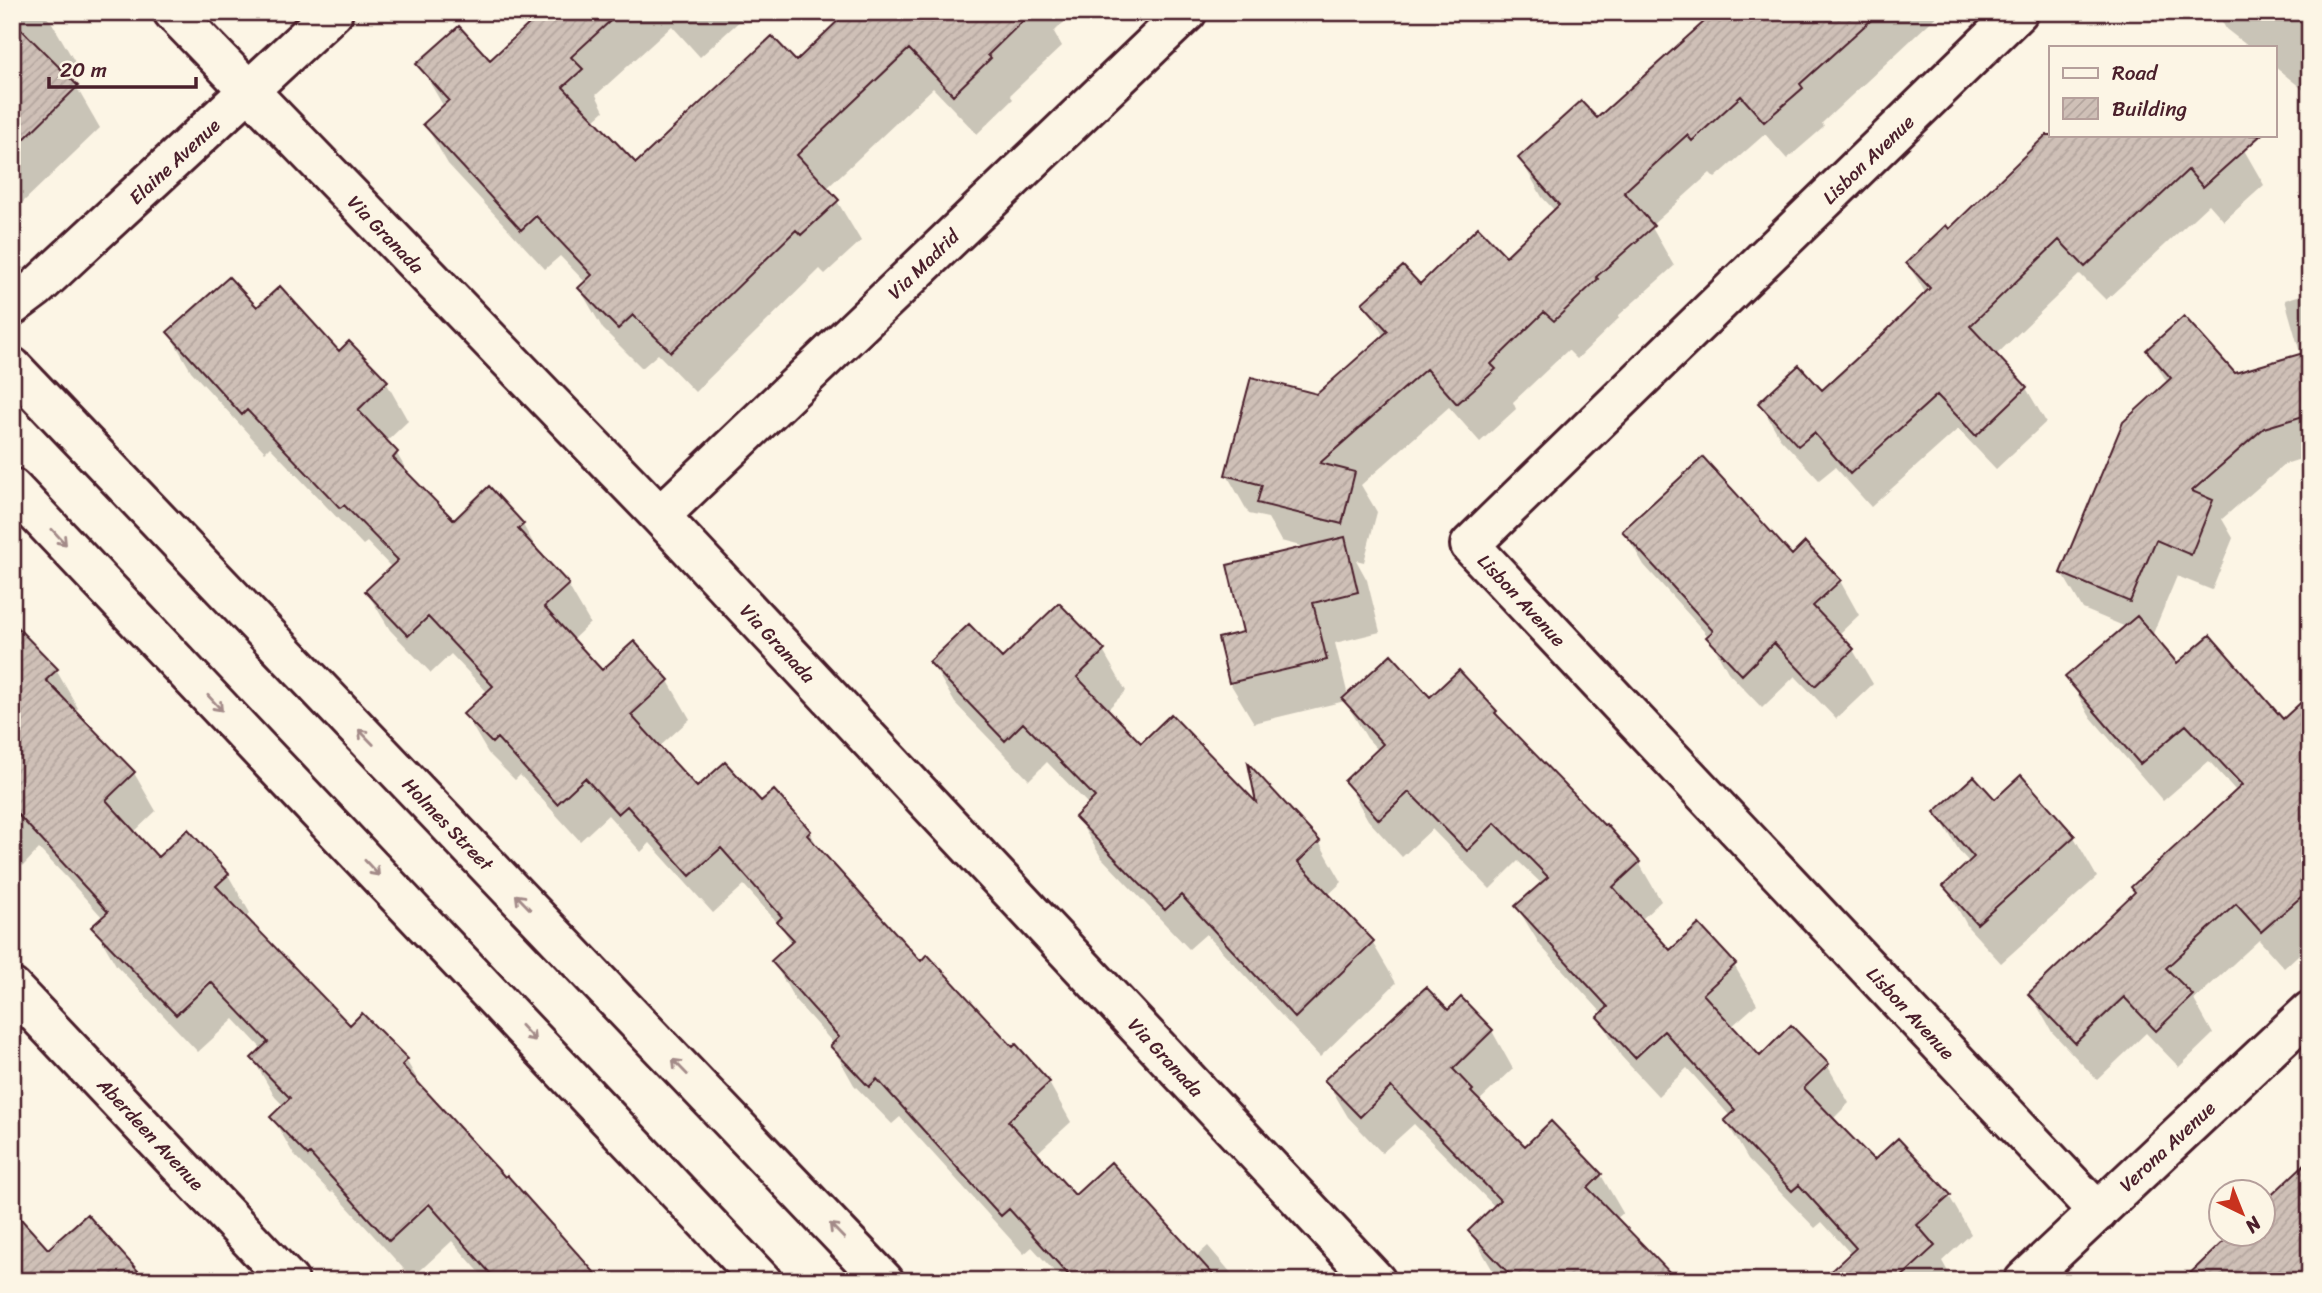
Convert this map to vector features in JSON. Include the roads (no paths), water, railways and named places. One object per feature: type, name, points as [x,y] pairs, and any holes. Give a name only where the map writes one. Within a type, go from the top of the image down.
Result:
[{"type":"street","name":"Via Granada","points":[[173,12],[660,516],[1376,1281]]},
{"type":"street","name":"Elaine Avenue","points":[[12,306],[36,288],[333,12]]},
{"type":"street","name":"Via Madrid","points":[[660,516],[1187,12]]},
{"type":"street","name":"Lisbon Avenue","points":[[2018,12],[1470,545],[2098,1212]]},
{"type":"street","name":"Holmes Street","points":[[12,367],[884,1281]]},
{"type":"street","points":[[12,488],[762,1281]]},
{"type":"street","name":"Aberdeen Avenue","points":[[12,988],[289,1281]]},
{"type":"street","name":"Verona Avenue","points":[[2024,1281],[2310,1012]]}]
